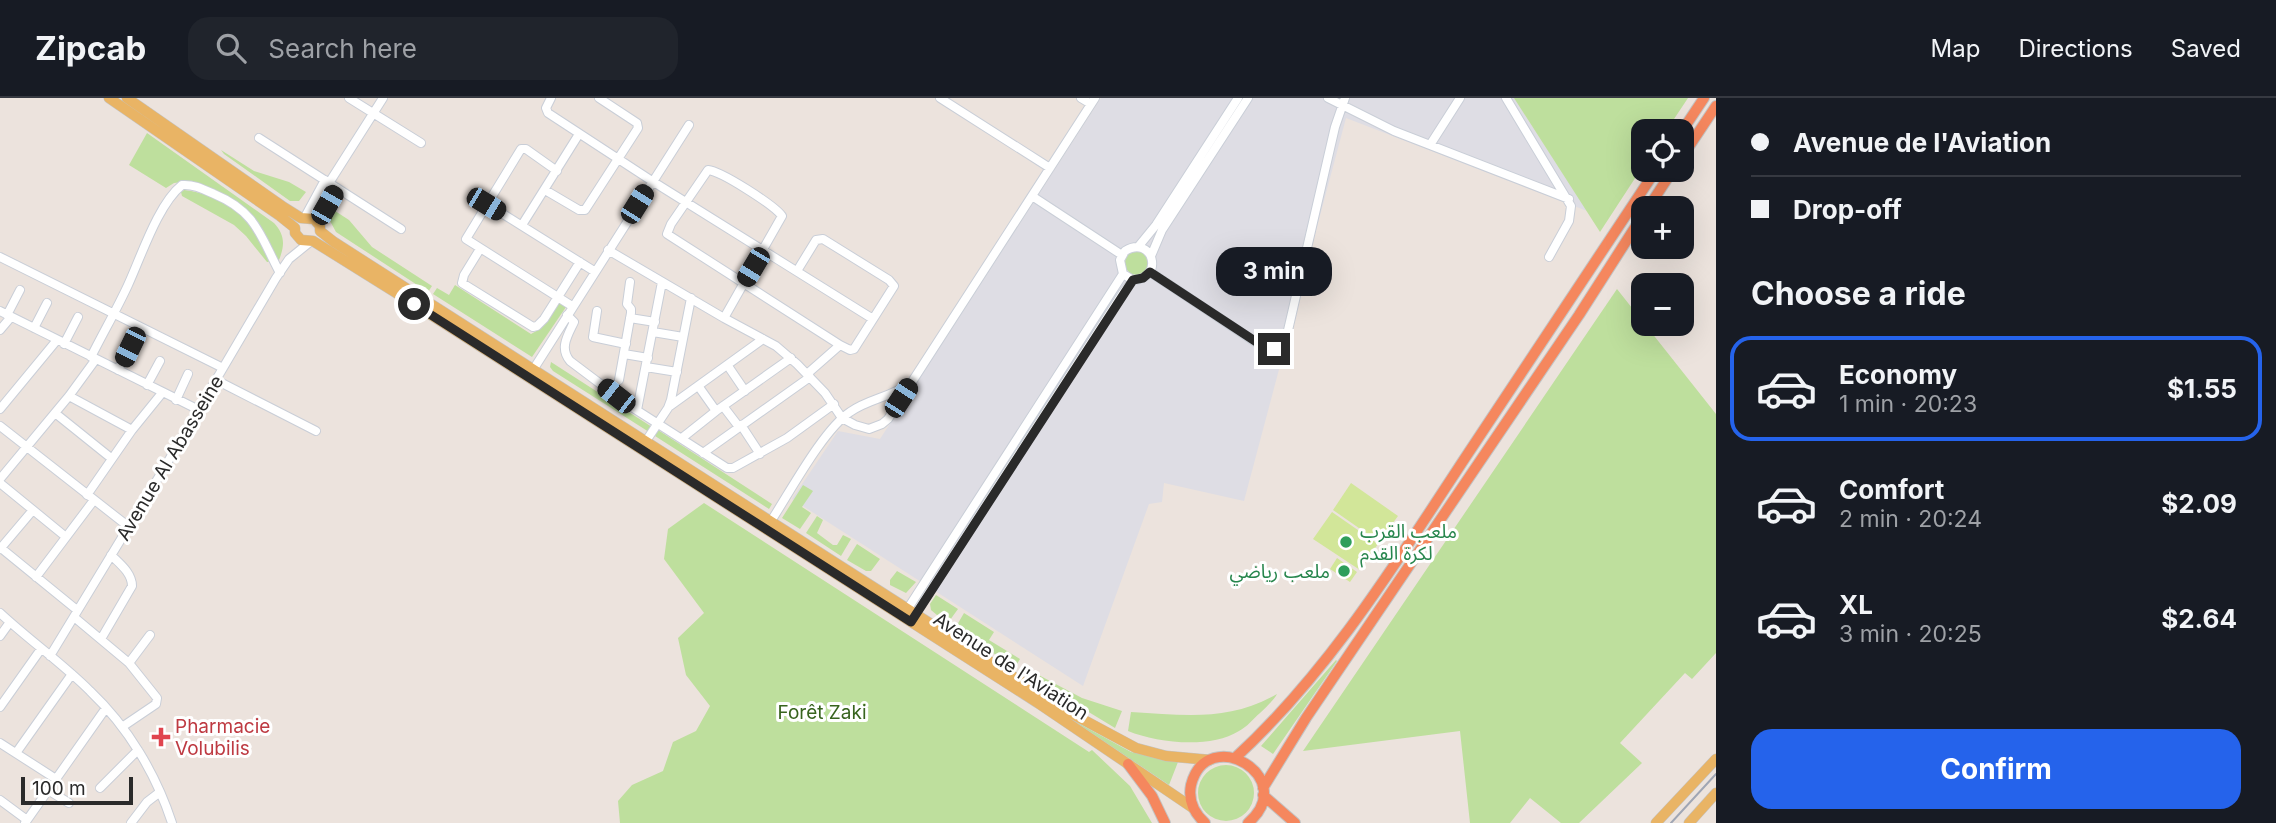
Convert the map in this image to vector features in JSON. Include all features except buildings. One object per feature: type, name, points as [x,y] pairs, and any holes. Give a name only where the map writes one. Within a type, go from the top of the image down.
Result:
[{"type":"highway","points":[[1690,119],[1704,98]]},
{"type":"highway","points":[[1694,139],[1716,106]]},
{"type":"highway","points":[[1235,758],[1273,722],[1307,683],[1370,598],[1648,182]]},
{"type":"highway","points":[[1248,823],[1259,811],[1263,792],[1306,718],[1579,315],[1631,234]]},
{"type":"highway","points":[[1198,817],[1191,799],[1192,781],[1210,761],[1227,757],[1245,762],[1254,768],[1260,778],[1263,792],[1295,823]]},
{"type":"highway","points":[[1128,764],[1152,796],[1165,823]]},
{"type":"main road","name":"Avenue de l'Aviation","points":[[109,98],[159,131],[295,231],[301,240],[311,241],[1067,711],[1122,741],[1166,756],[1210,761]]},
{"type":"main road","name":"Avenue de l'Aviation","points":[[127,98],[303,218],[310,217],[318,226],[533,370],[771,521],[1128,764],[1198,817]]},
{"type":"main road","points":[[295,231],[303,218]]},
{"type":"main road","points":[[311,241],[318,226]]},
{"type":"main road","points":[[1656,823],[1716,759]]},
{"type":"main road","points":[[1689,823],[1716,793]]},
{"type":"street","points":[[349,98],[421,143]]},
{"type":"street","points":[[303,218],[331,183],[383,98]]},
{"type":"street","points":[[551,98],[546,111],[579,134],[873,319]]},
{"type":"street","points":[[545,190],[584,211],[638,128],[638,124],[599,98]]},
{"type":"street","points":[[940,98],[1050,168]]},
{"type":"street","points":[[608,250],[776,346],[808,375],[834,404],[842,418],[869,429],[882,424],[911,383],[1093,101],[1081,98]]},
{"type":"street","points":[[1138,247],[1148,252],[1153,261],[1150,272],[1143,278],[1133,280],[1123,274],[1120,264],[1122,255],[1129,249],[1138,247],[1185,187],[1238,98]]},
{"type":"street","points":[[1212,145],[1248,98]]},
{"type":"street","points":[[1328,98],[1343,102],[1430,145],[1569,199]]},
{"type":"street","points":[[1430,145],[1460,98]]},
{"type":"street","points":[[1506,98],[1572,206],[1571,217],[1549,257]]},
{"type":"street","points":[[1150,272],[1264,347],[1274,349],[1281,346],[1286,339],[1343,102]]},
{"type":"street","points":[[533,370],[689,125]]},
{"type":"street","points":[[523,225],[579,134]]},
{"type":"street","points":[[259,138],[401,229]]},
{"type":"street","points":[[557,171],[526,149],[522,149],[466,237],[480,249],[572,306]]},
{"type":"street","points":[[724,318],[743,283],[780,221],[782,214],[714,170],[708,170],[667,234],[743,283],[840,345],[854,349],[894,284],[828,241],[819,239],[797,271]]},
{"type":"street","points":[[318,226],[331,183]]},
{"type":"street","points":[[66,537],[0,481],[69,396],[93,358],[164,209],[182,185],[203,189],[242,209],[256,225],[280,273]]},
{"type":"street","points":[[1151,256],[1185,187]]},
{"type":"street","points":[[1032,196],[1122,255]]},
{"type":"street","points":[[486,204],[594,271]]},
{"type":"street","name":"Avenue Al Abasseine","points":[[289,259],[295,231]]},
{"type":"street","name":"Avenue Al Abasseine","points":[[50,656],[280,273],[289,259],[311,241]]},
{"type":"street","points":[[480,249],[462,280],[465,285],[533,327],[539,325],[580,262]]},
{"type":"street","points":[[0,257],[223,368]]},
{"type":"street","points":[[909,615],[1123,274]]},
{"type":"street","points":[[909,615],[1133,280]]},
{"type":"street","points":[[619,380],[630,318],[630,282]]},
{"type":"street","points":[[637,410],[663,282]]},
{"type":"street","points":[[0,330],[20,290]]},
{"type":"street","points":[[646,441],[668,408],[691,298]]},
{"type":"street","points":[[34,328],[47,303]]},
{"type":"street","points":[[597,311],[593,337],[625,349],[647,362],[677,372]]},
{"type":"street","points":[[6,314],[199,410]]},
{"type":"street","points":[[567,315],[574,322],[564,347],[567,358],[637,410],[723,466],[730,468],[761,454],[834,404]]},
{"type":"street","points":[[0,409],[60,342],[78,317]]},
{"type":"street","points":[[630,318],[655,322]]},
{"type":"street","points":[[653,332],[683,337]]},
{"type":"street","points":[[668,408],[763,339]]},
{"type":"street","points":[[703,453],[808,375],[840,345]]},
{"type":"street","points":[[118,370],[130,347]]},
{"type":"street","points":[[682,438],[791,358]]},
{"type":"street","points":[[148,385],[160,361]]},
{"type":"street","points":[[728,366],[745,391]]},
{"type":"street","points":[[176,400],[188,374]]},
{"type":"street","points":[[216,380],[316,431]]},
{"type":"street","points":[[771,521],[820,445],[842,418],[865,403],[896,392],[911,383]]},
{"type":"street","points":[[699,387],[740,426],[761,454]]},
{"type":"street","points":[[36,577],[66,537],[111,458],[162,393]]},
{"type":"street","points":[[69,396],[131,430]]},
{"type":"street","points":[[55,413],[111,458]]},
{"type":"street","points":[[0,426],[129,527]]},
{"type":"street","points":[[33,510],[1,549],[36,577],[129,663],[158,702],[122,727]]},
{"type":"street","points":[[101,639],[132,586],[127,572],[111,555]]},
{"type":"street","points":[[0,613],[72,674],[122,727],[138,750],[160,792],[172,823]]},
{"type":"street","points":[[0,636],[10,622]]},
{"type":"street","points":[[129,663],[150,635]]},
{"type":"street","points":[[0,707],[41,649]]},
{"type":"street","points":[[16,753],[72,674]]},
{"type":"street","points":[[0,800],[26,821],[106,708]]},
{"type":"street","points":[[0,743],[56,779]]},
{"type":"street","points":[[100,788],[138,750]]},
{"type":"street","points":[[48,790],[69,803]]},
{"type":"street","points":[[131,823],[147,802],[160,792]]},
{"type":"shaded area","points":[[1101,98],[1514,98],[1587,211],[1346,118],[1244,501],[1164,483],[1162,502],[1149,504],[1083,686],[792,499],[838,431],[880,439]]},
{"type":"green space","points":[[1514,98],[1688,98],[1674,119],[1631,119],[1633,182],[1600,232]]},
{"type":"green space","points":[[147,133],[274,223],[283,240],[279,260],[277,261],[236,202],[191,181],[174,183],[166,188],[129,165]]},
{"type":"green space","points":[[221,150],[254,171],[289,182],[306,192],[299,201],[290,201]]},
{"type":"green space","points":[[184,190],[216,198],[238,212],[255,233],[269,262],[234,225],[182,196],[181,192]]},
{"type":"green space","points":[[332,209],[349,220],[372,247],[432,286],[428,292],[336,232],[330,221]]},
{"type":"green space","points":[[1137,251],[1145,255],[1149,263],[1145,271],[1137,275],[1129,271],[1125,263],[1129,255]]},
{"type":"green space","points":[[455,285],[531,334],[540,329],[558,302],[566,307],[532,357],[433,294],[437,288],[449,295]]},
{"type":"green space","points":[[1617,289],[1631,307],[1631,336],[1654,336],[1716,414],[1716,653],[1692,679],[1685,673],[1620,743],[1642,763],[1579,823],[1561,823],[1530,798],[1510,823],[1470,823],[1460,731],[1303,751]]},
{"type":"green space","points":[[551,362],[652,427],[649,432],[553,371]]},
{"type":"green space","points":[[658,430],[772,504],[769,509],[655,436]]},
{"type":"green space","name":"ملعب القرب لكرة القدم","points":[[1351,483],[1398,516],[1379,542],[1333,510]]},
{"type":"green space","points":[[803,485],[813,491],[802,507],[811,513],[800,529],[782,518]]},
{"type":"green space","name":"Forêt Zaki","points":[[704,503],[1089,752],[1092,750],[1130,786],[1152,823],[620,823],[618,801],[632,785],[663,771],[673,742],[696,731],[710,706],[686,675],[678,638],[704,613],[664,559],[668,529]]},
{"type":"green space","name":"ملعب القرب لكرة القدم","points":[[1332,512],[1378,544],[1360,570],[1313,539]]},
{"type":"green space","points":[[817,516],[823,520],[817,533],[833,545],[837,545],[843,535],[851,539],[841,556],[806,533]]},
{"type":"green space","points":[[857,544],[880,559],[871,571],[847,560]]},
{"type":"green space","name":"ملعب رياضي","points":[[1337,558],[1357,572],[1350,582],[1330,569]]},
{"type":"green space","points":[[897,571],[916,582],[906,593],[890,585],[890,580]]},
{"type":"green space","points":[[936,595],[958,609],[950,620],[944,621],[931,610],[930,604]]},
{"type":"green space","points":[[964,613],[994,632],[989,640],[1020,659],[1015,667],[957,630]]},
{"type":"green space","points":[[1336,660],[1273,754],[1261,746]]},
{"type":"green space","points":[[1033,672],[1082,698],[1122,711],[1115,728],[1031,677]]},
{"type":"green space","points":[[1277,694],[1245,727],[1227,737],[1184,742],[1154,739],[1128,731],[1131,712],[1188,715],[1224,713],[1259,703]]},
{"type":"green space","points":[[1069,718],[1131,752],[1178,762],[1169,785]]},
{"type":"green space","points":[[1226,765],[1237,767],[1246,773],[1252,782],[1252,804],[1246,813],[1237,819],[1226,821],[1215,819],[1206,813],[1200,804],[1198,793],[1200,782],[1206,773],[1215,767]]},
{"type":"tram line","points":[[1671,823],[1716,774]]},
{"type":"place","name":"ملعب القرب لكرة القدم","points":[[1346,542]]},
{"type":"place","name":"ملعب رياضي","points":[[1344,571]]},
{"type":"place","name":"Pharmacie Volubilis","points":[[161,737]]},
{"type":"route","points":[[414,304],[911,622],[1133,280],[1143,278],[1150,272],[1267,349],[1274,349]]}]
